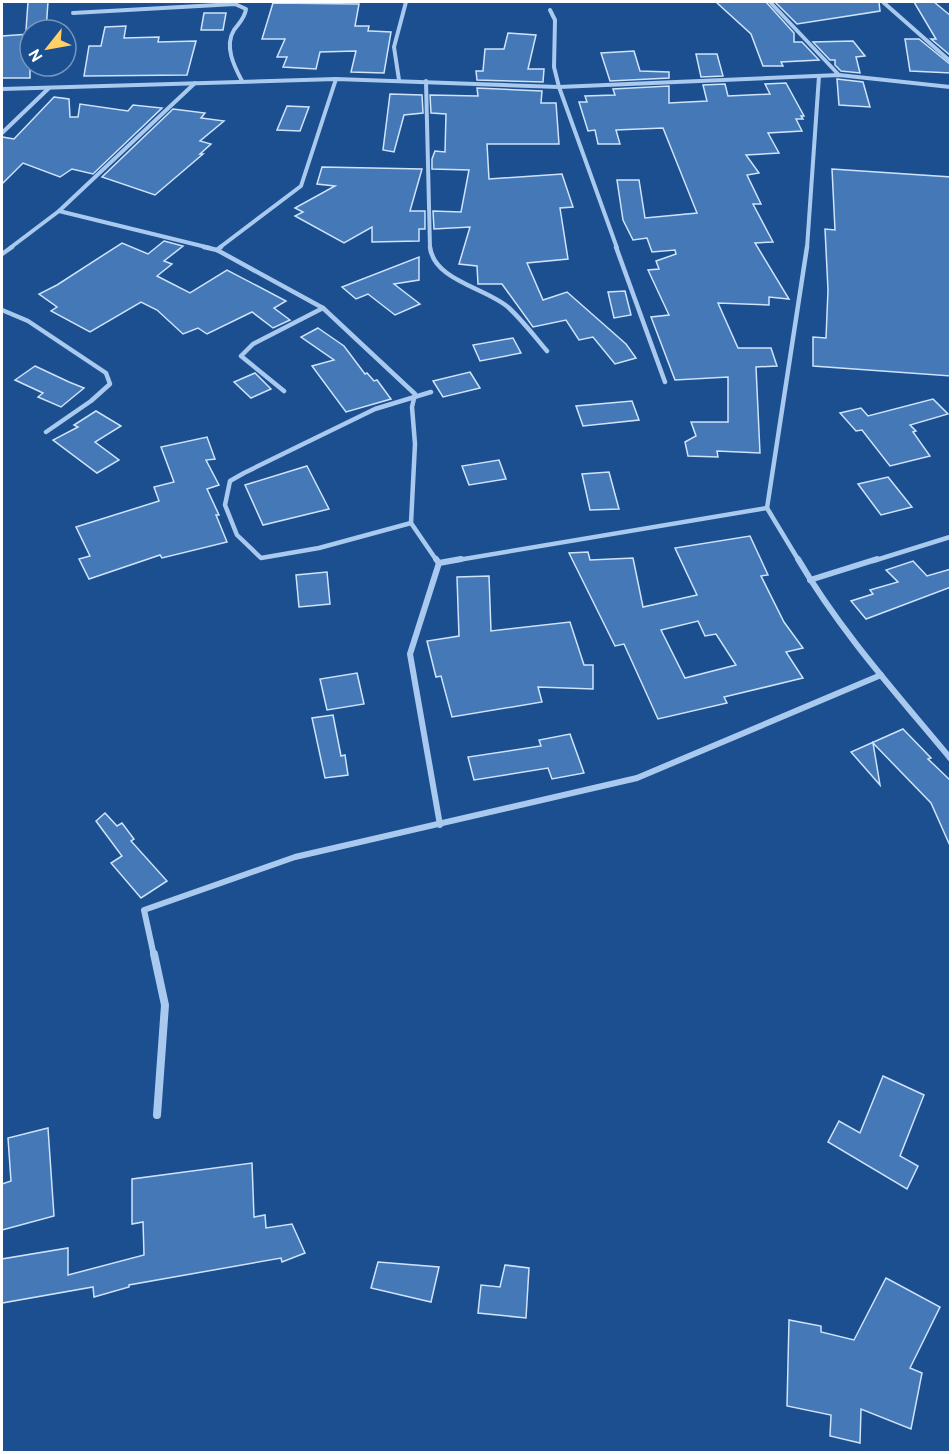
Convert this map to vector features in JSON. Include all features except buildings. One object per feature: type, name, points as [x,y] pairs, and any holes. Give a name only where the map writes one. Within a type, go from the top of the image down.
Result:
[{"type":"street","points":[[399,80],[394,46],[406,2]]},
{"type":"street","points":[[770,2],[838,75]]},
{"type":"street","points":[[883,2],[951,61]]},
{"type":"street","points":[[73,13],[236,4],[242,6],[246,9],[246,14],[232,34],[231,49],[234,64],[242,81]]},
{"type":"street","points":[[550,10],[555,20],[554,67],[559,87],[665,382]]},
{"type":"street","points":[[2,89],[336,79],[559,87],[838,75],[951,87]]},
{"type":"street","points":[[819,76],[807,250],[766,508],[810,580],[881,675],[951,758]]},
{"type":"street","points":[[217,250],[301,186],[336,79]]},
{"type":"street","points":[[426,81],[431,255],[441,270],[508,307],[547,351]]},
{"type":"street","points":[[2,254],[59,211],[195,82]]},
{"type":"street","points":[[2,133],[49,88]]},
{"type":"street","points":[[59,211],[217,250],[323,308],[415,394]]},
{"type":"street","points":[[284,391],[241,356],[253,345],[323,308]]},
{"type":"street","points":[[2,310],[28,321],[106,373],[110,384],[91,401],[46,432]]},
{"type":"street","points":[[411,523],[319,548],[261,558],[237,535],[225,505],[230,481],[276,455],[415,394],[431,392]]},
{"type":"street","points":[[415,394],[412,407],[415,444],[411,523],[439,563]]},
{"type":"street","points":[[439,563],[766,508]]},
{"type":"street","points":[[810,580],[951,537]]},
{"type":"street","points":[[439,563],[410,654],[440,825]]},
{"type":"street","points":[[157,1114],[165,1005],[144,910],[295,857],[637,778],[881,675]]}]
